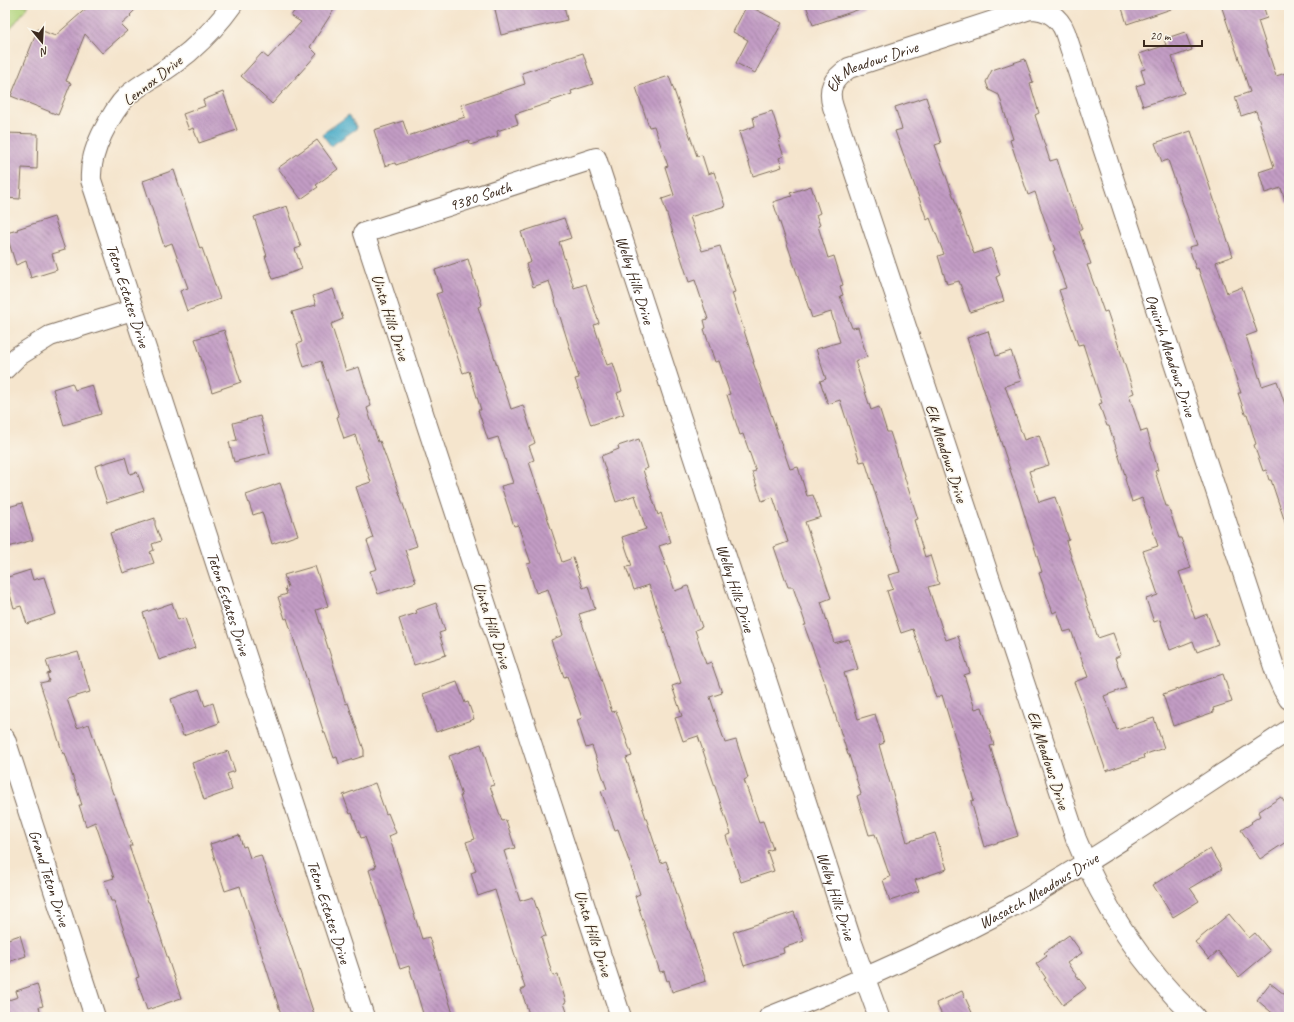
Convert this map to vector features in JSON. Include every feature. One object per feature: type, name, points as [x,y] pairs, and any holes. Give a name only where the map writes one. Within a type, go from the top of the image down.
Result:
[{"type":"street","name":"Lennox Drive","points":[[94,191],[91,170],[92,159],[117,108],[127,96],[137,88],[163,72],[190,51],[213,29],[232,5]]},
{"type":"street","name":"Elk Meadows Drive","points":[[1051,14],[1045,11],[1030,9],[850,68],[836,78],[832,84],[831,96],[833,107],[1067,812],[1086,863],[1110,910],[1141,956],[1159,980],[1195,1017]]},
{"type":"street","name":"Oquirrh Meadows Drive","points":[[1051,14],[1060,22],[1065,32],[1277,676],[1289,699]]},
{"type":"street","name":"9380 South","points":[[364,234],[596,158]]},
{"type":"street","name":"Welby Hills Drive","points":[[596,158],[864,979],[879,1017]]},
{"type":"street","name":"Teton Estates Drive","points":[[94,191],[364,1017]]},
{"type":"street","name":"Uinta Hills Drive","points":[[364,234],[621,1017]]},
{"type":"street","points":[[5,369],[18,356],[50,336],[132,310]]},
{"type":"street","name":"Wasatch Meadows Drive","points":[[769,1017],[864,979],[952,938],[1028,897],[1086,863],[1289,730]]},
{"type":"street","name":"Grand Teton Drive","points":[[5,739],[95,1017]]},
{"type":"green space","points":[[5,5],[29,5],[5,36]]},
{"type":"water","points":[[349,115],[357,128],[331,146],[322,134]]},
{"type":"building","points":[[90,5],[140,5],[121,25],[127,31],[102,53],[85,34],[66,81],[71,83],[58,115],[11,96],[38,29],[55,36]]},
{"type":"building","points":[[298,5],[337,5],[310,47],[317,54],[272,104],[241,76],[262,53],[268,58],[301,22],[291,16]]},
{"type":"building","points":[[494,5],[564,5],[567,20],[501,35]]},
{"type":"building","points":[[747,5],[782,23],[755,73],[736,63],[748,40],[733,32]]},
{"type":"building","points":[[806,5],[863,5],[863,8],[813,25]]},
{"type":"building","points":[[1121,5],[1174,5],[1174,8],[1127,24]]},
{"type":"building","points":[[1232,5],[1263,5],[1267,18],[1258,21],[1276,76],[1289,72],[1289,203],[1286,203],[1281,188],[1265,193],[1259,172],[1274,167],[1256,111],[1241,116],[1235,97],[1250,92],[1222,8]]},
{"type":"building","points":[[1185,32],[1192,50],[1172,57],[1184,93],[1143,106],[1136,86],[1145,83],[1141,70],[1145,69],[1139,54],[1166,45],[1164,39]]},
{"type":"building","points":[[583,53],[593,84],[571,91],[572,94],[551,101],[552,102],[515,114],[518,124],[497,131],[498,136],[470,145],[469,140],[396,165],[395,163],[385,166],[374,130],[403,121],[408,136],[465,117],[461,105],[525,84],[522,73]]},
{"type":"building","points":[[1025,59],[1033,82],[1030,83],[1039,113],[1035,115],[1050,161],[1057,159],[1073,208],[1075,207],[1082,229],[1079,231],[1091,264],[1087,265],[1104,312],[1107,311],[1134,393],[1129,395],[1141,432],[1147,430],[1158,470],[1155,471],[1166,506],[1168,506],[1179,538],[1181,538],[1191,568],[1179,572],[1195,619],[1207,614],[1218,644],[1197,652],[1193,641],[1170,650],[1160,620],[1154,622],[1146,599],[1158,595],[1143,551],[1158,546],[1142,498],[1132,502],[1125,479],[1126,478],[1109,426],[1107,426],[1099,404],[1102,403],[1083,344],[1078,345],[1059,290],[1066,288],[1053,251],[1055,250],[1035,192],[1028,195],[1010,140],[1013,139],[999,95],[989,90],[986,82],[992,70]]},
{"type":"building","points":[[669,76],[697,156],[702,155],[708,174],[714,172],[725,206],[690,217],[702,251],[720,246],[735,292],[732,293],[753,362],[790,469],[798,467],[807,496],[813,495],[821,517],[805,522],[831,598],[821,602],[834,643],[849,639],[858,669],[844,673],[858,719],[875,714],[884,743],[879,745],[907,842],[935,833],[947,869],[915,880],[919,891],[890,901],[883,880],[890,877],[875,834],[869,835],[857,796],[861,794],[849,755],[804,625],[806,625],[793,587],[788,587],[774,547],[788,542],[773,497],[762,501],[752,472],[756,471],[743,434],[740,435],[727,395],[730,394],[719,361],[715,362],[704,329],[706,328],[704,320],[708,319],[695,280],[689,282],[662,199],[674,195],[665,167],[668,166],[654,126],[649,127],[636,87]]},
{"type":"building","points":[[223,92],[237,130],[199,143],[193,128],[189,130],[183,114],[205,106],[203,100]]},
{"type":"building","points":[[926,97],[941,143],[935,145],[974,254],[991,248],[1000,275],[996,277],[1004,301],[970,312],[959,281],[947,284],[938,256],[944,254],[930,218],[927,220],[895,131],[902,129],[895,107]]},
{"type":"building","points":[[772,111],[781,139],[778,140],[784,156],[779,158],[782,167],[753,176],[739,132],[755,126],[753,117]]},
{"type":"building","points":[[1191,131],[1233,256],[1216,262],[1227,293],[1242,287],[1257,332],[1246,336],[1262,386],[1277,381],[1289,416],[1289,524],[1286,525],[1271,480],[1269,480],[1266,470],[1263,471],[1254,445],[1256,444],[1247,414],[1245,414],[1238,393],[1241,393],[1198,268],[1196,269],[1189,247],[1197,245],[1168,160],[1162,162],[1155,143]]},
{"type":"building","points":[[5,133],[38,134],[37,169],[22,168],[20,199],[5,198]]},
{"type":"building","points":[[317,140],[338,169],[316,185],[318,187],[301,199],[278,168]]},
{"type":"building","points":[[174,170],[200,249],[202,248],[220,299],[187,311],[180,291],[188,288],[172,243],[164,246],[143,181]]},
{"type":"building","points":[[811,186],[820,213],[816,215],[828,258],[834,256],[843,285],[840,286],[843,295],[840,296],[852,328],[858,327],[867,357],[855,361],[871,410],[879,407],[887,432],[890,432],[918,519],[914,520],[925,557],[930,555],[939,584],[928,587],[946,640],[958,636],[970,673],[964,675],[975,709],[982,707],[994,745],[990,746],[1018,836],[984,847],[971,801],[974,800],[942,695],[936,698],[913,629],[901,633],[887,591],[893,589],[888,575],[900,572],[865,461],[860,462],[840,400],[828,404],[820,381],[826,379],[816,349],[840,342],[831,312],[812,318],[773,202],[792,196],[790,193]]},
{"type":"building","points":[[287,206],[301,247],[295,249],[302,269],[273,279],[254,217]]},
{"type":"building","points":[[54,217],[65,250],[52,254],[57,270],[31,278],[26,261],[16,265],[6,233]]},
{"type":"building","points":[[564,218],[571,238],[559,242],[574,288],[586,284],[599,323],[594,325],[607,365],[613,363],[622,391],[617,393],[624,414],[591,425],[575,379],[579,378],[549,281],[533,287],[526,264],[531,262],[521,232]]},
{"type":"building","points":[[468,259],[482,305],[478,307],[511,409],[523,405],[535,443],[529,446],[534,460],[529,462],[562,562],[573,558],[583,588],[588,586],[595,609],[579,614],[612,712],[616,711],[632,756],[626,758],[661,863],[666,861],[706,981],[672,992],[669,980],[667,981],[664,971],[660,972],[635,896],[640,894],[618,829],[615,830],[601,791],[607,789],[592,746],[586,748],[577,720],[582,718],[567,676],[564,677],[551,640],[563,635],[548,589],[536,593],[527,564],[531,563],[518,525],[514,526],[501,486],[513,483],[498,437],[488,440],[478,410],[481,410],[469,371],[463,373],[436,294],[442,292],[435,270]]},
{"type":"building","points":[[333,289],[343,319],[331,324],[346,371],[359,367],[371,406],[367,408],[378,442],[380,441],[393,474],[417,546],[405,550],[416,582],[378,594],[370,571],[377,569],[367,541],[373,538],[356,487],[371,482],[355,435],[344,439],[337,417],[339,416],[321,361],[304,367],[297,344],[302,342],[292,312],[316,305],[313,296]]},
{"type":"building","points":[[224,330],[241,382],[212,392],[195,339]]},
{"type":"building","points":[[988,331],[996,356],[1011,351],[1021,381],[1005,386],[1024,440],[1039,435],[1049,465],[1029,471],[1039,502],[1055,497],[1069,540],[1066,541],[1098,638],[1113,633],[1121,655],[1115,658],[1126,688],[1104,696],[1117,730],[1154,718],[1164,748],[1143,755],[1144,758],[1106,771],[1074,682],[1088,677],[1071,630],[1064,632],[1057,611],[1053,613],[1039,573],[1042,572],[1018,494],[967,338]]},
{"type":"building","points":[[72,383],[75,390],[92,385],[101,414],[64,425],[53,389]]},
{"type":"building","points":[[260,416],[270,453],[234,462],[229,442],[237,440],[233,423]]},
{"type":"building","points":[[639,439],[648,468],[643,470],[658,515],[661,513],[671,542],[659,546],[675,591],[688,586],[702,627],[695,630],[706,664],[711,662],[722,693],[710,697],[725,743],[736,740],[748,778],[744,780],[759,822],[763,821],[773,849],[767,851],[774,871],[741,882],[726,836],[731,834],[698,736],[683,741],[675,718],[682,716],[672,686],[681,683],[649,585],[634,590],[626,567],[632,566],[622,537],[646,529],[635,495],[616,502],[601,456],[619,449],[618,446]]},
{"type":"building","points":[[125,457],[130,474],[137,472],[144,491],[107,503],[95,466]]},
{"type":"building","points":[[280,483],[298,535],[272,544],[262,512],[253,515],[246,495]]},
{"type":"building","points":[[22,503],[33,540],[5,548],[5,508]]},
{"type":"building","points":[[155,518],[155,525],[161,541],[152,544],[154,550],[150,552],[154,563],[123,573],[110,533]]},
{"type":"building","points":[[315,566],[328,606],[316,610],[346,704],[348,703],[364,750],[364,756],[339,764],[337,757],[334,758],[324,733],[287,618],[285,619],[278,597],[287,594],[285,588],[288,587],[284,575]]},
{"type":"building","points":[[30,570],[33,580],[44,577],[56,614],[27,624],[21,606],[14,608],[5,578]]},
{"type":"building","points":[[172,603],[178,620],[185,618],[195,648],[159,660],[143,613]]},
{"type":"building","points":[[436,603],[445,631],[439,633],[446,655],[414,665],[399,619],[417,613],[416,610]]},
{"type":"building","points":[[78,652],[90,692],[67,699],[77,728],[89,724],[132,846],[129,846],[181,998],[147,1010],[136,978],[139,977],[114,901],[111,901],[104,881],[114,878],[95,822],[86,826],[79,805],[82,805],[65,753],[63,754],[40,683],[49,681],[47,674],[50,673],[46,661]]},
{"type":"building","points":[[1223,674],[1232,702],[1213,708],[1214,712],[1173,726],[1163,694]]},
{"type":"building","points":[[457,682],[465,703],[468,702],[474,719],[436,732],[423,694]]},
{"type":"building","points":[[199,689],[205,706],[213,703],[219,723],[183,736],[171,699]]},
{"type":"building","points":[[481,744],[494,785],[490,786],[502,821],[506,820],[515,848],[504,851],[520,901],[533,897],[546,936],[541,937],[553,976],[558,975],[566,1002],[564,1003],[567,1017],[530,1017],[521,990],[525,988],[495,890],[478,896],[471,873],[476,871],[466,842],[475,839],[460,796],[462,796],[449,756]]},
{"type":"building","points":[[228,751],[235,771],[227,774],[232,790],[204,800],[192,763]]},
{"type":"building","points":[[375,783],[386,814],[388,813],[396,833],[389,836],[422,939],[429,937],[454,1017],[424,1017],[409,966],[400,969],[369,870],[376,867],[365,837],[361,838],[352,813],[350,814],[343,795]]},
{"type":"building","points":[[1281,797],[1289,809],[1289,840],[1260,859],[1241,830],[1260,816],[1258,812]]},
{"type":"building","points":[[239,835],[243,847],[246,846],[250,858],[261,855],[315,1017],[282,1017],[240,886],[225,891],[210,844]]},
{"type":"building","points":[[1210,849],[1222,869],[1190,888],[1199,901],[1173,917],[1153,885]]},
{"type":"building","points":[[794,912],[804,941],[783,948],[784,953],[744,966],[733,932]]},
{"type":"building","points":[[1229,914],[1249,938],[1255,933],[1270,951],[1239,977],[1218,951],[1209,959],[1195,942]]},
{"type":"building","points":[[20,935],[26,956],[5,963],[5,940]]},
{"type":"building","points":[[1069,935],[1082,953],[1067,963],[1086,988],[1063,1005],[1044,979],[1046,978],[1036,964],[1047,956],[1044,953]]},
{"type":"building","points":[[1270,983],[1289,998],[1289,1017],[1277,1017],[1257,1000]]},
{"type":"building","points":[[37,984],[43,1006],[39,1007],[42,1017],[8,1017],[5,1008],[5,1001],[18,997],[16,991]]},
{"type":"building","points":[[962,991],[974,1017],[943,1017],[936,1003]]}]
